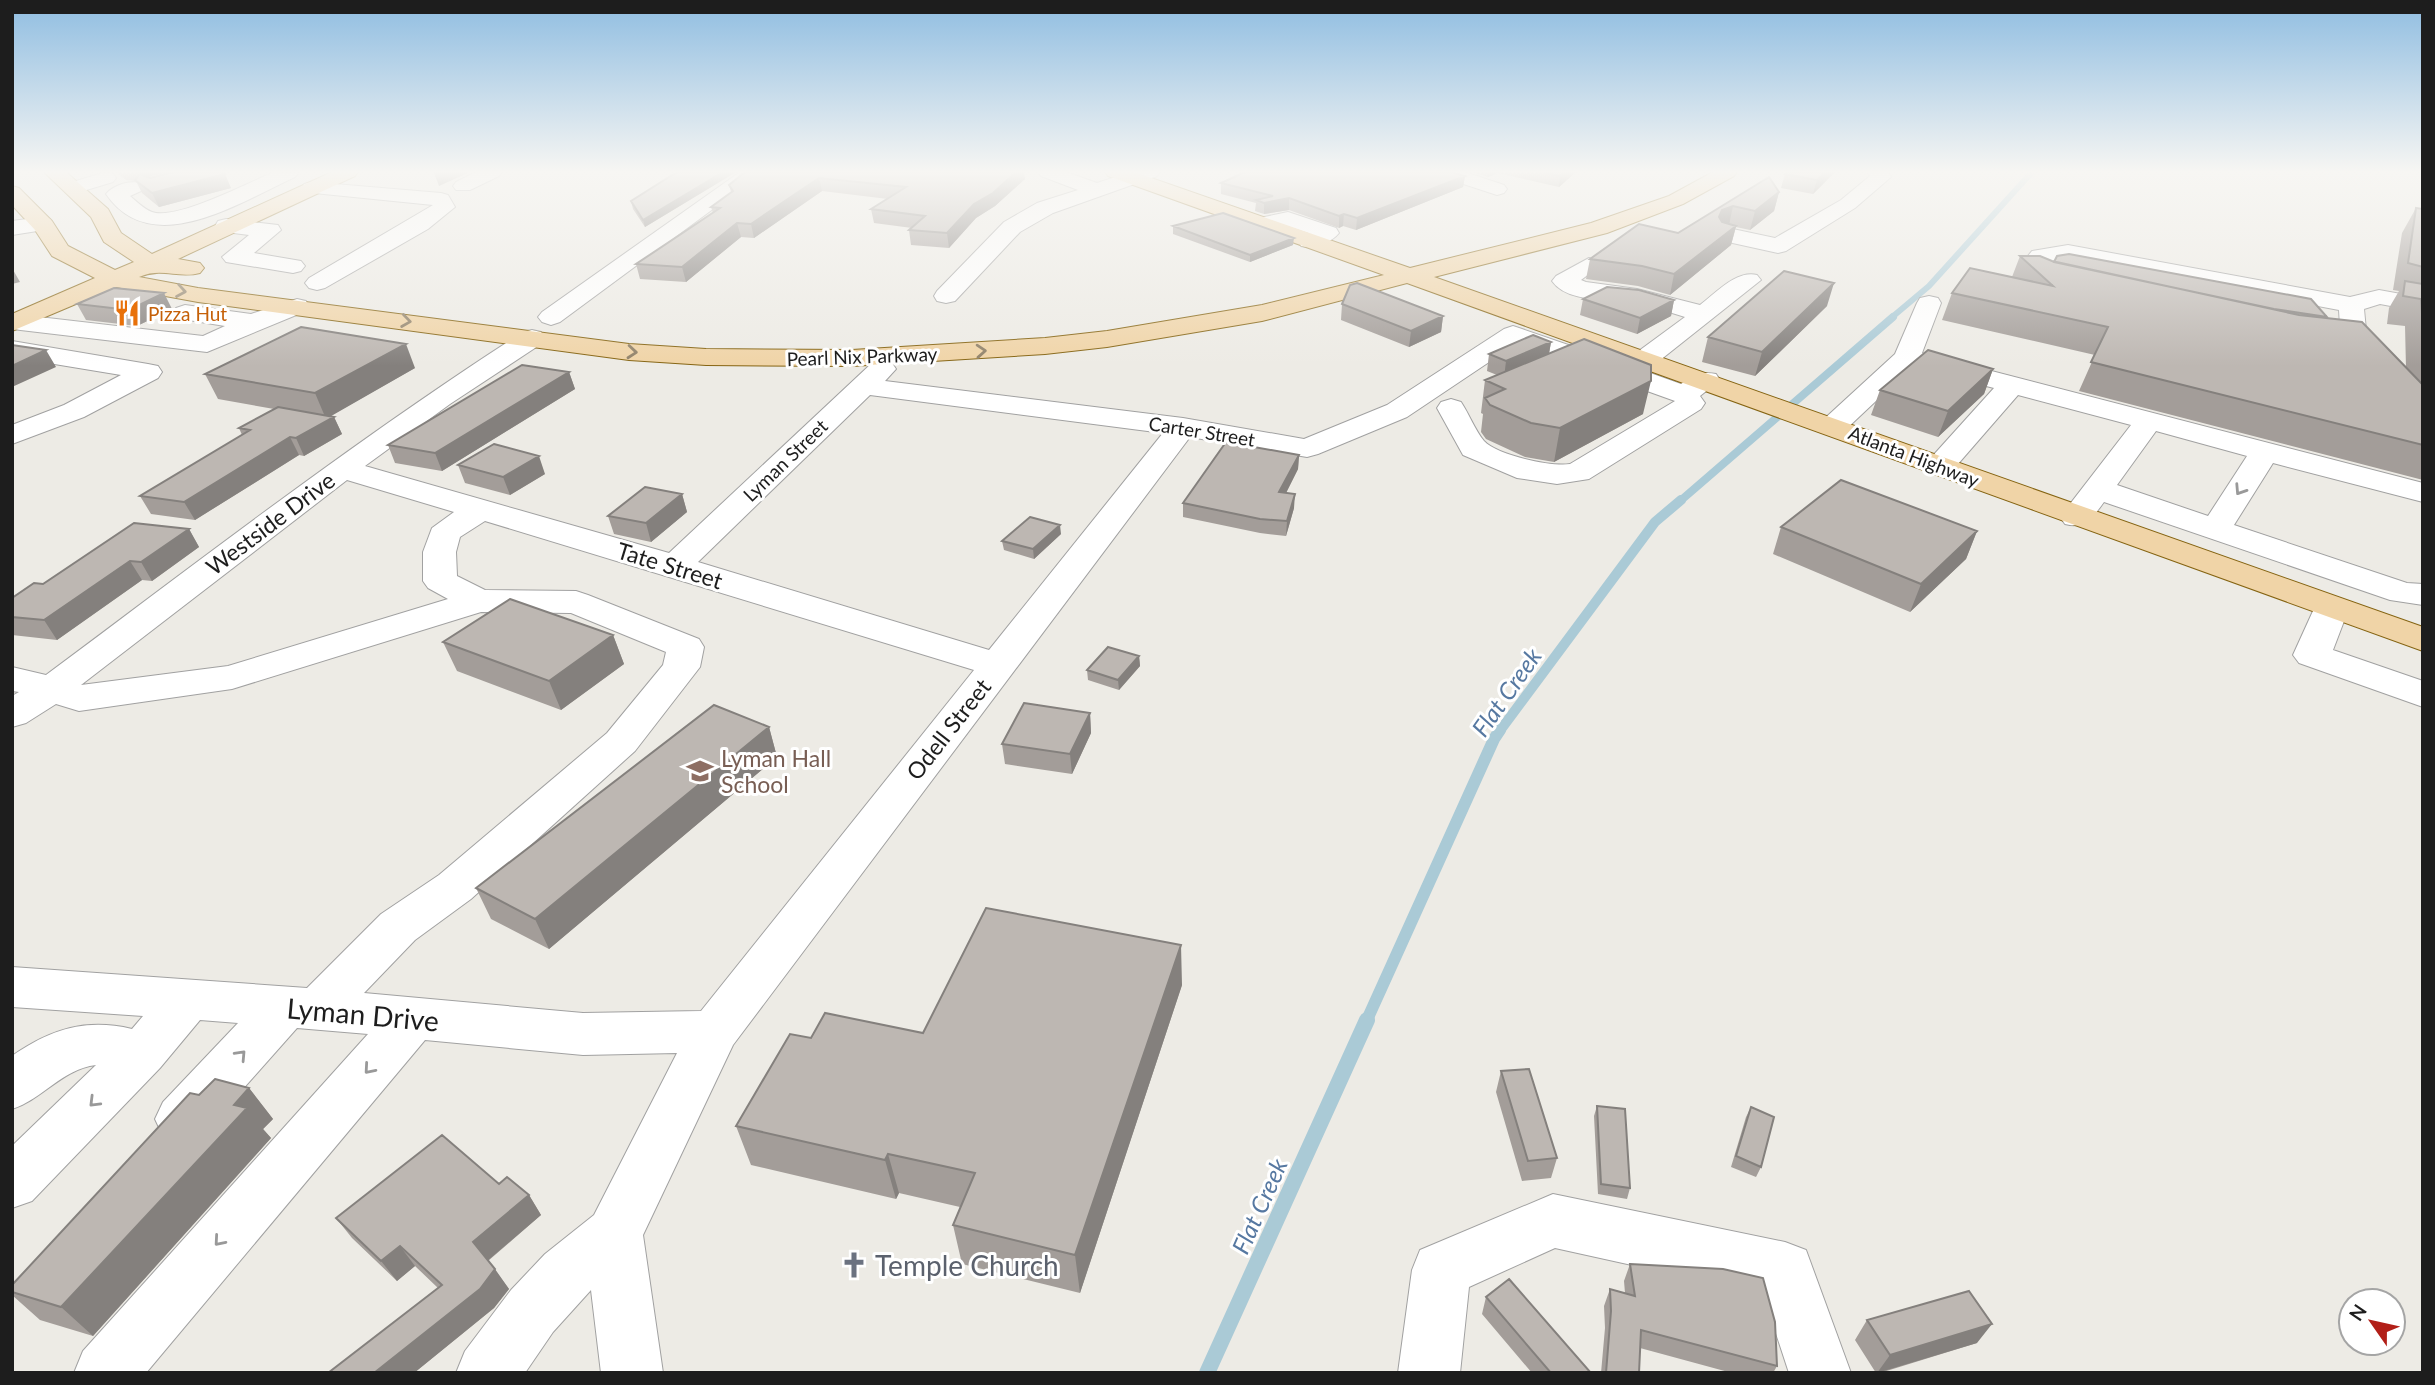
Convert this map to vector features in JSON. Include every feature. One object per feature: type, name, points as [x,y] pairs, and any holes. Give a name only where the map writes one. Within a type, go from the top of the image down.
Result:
[{"type":"main road","name":"Pearl Nix Parkway","points":[[50,237],[60,251],[114,279],[198,295],[298,306],[536,322],[590,321]]},
{"type":"main road","points":[[112,237],[119,237]]},
{"type":"main road","points":[[112,237],[151,263],[360,288]]},
{"type":"main road","points":[[12,322],[151,263],[205,237]]},
{"type":"main road","points":[[1105,315],[1248,292],[1378,265],[1487,237]]},
{"type":"main road","name":"Pearl Nix Parkway","points":[[536,322],[629,352],[706,357],[897,357],[1107,339],[1262,313],[1327,296],[1405,263],[1474,260],[1565,237]]},
{"type":"main road","points":[[1309,241],[1372,250],[1405,263]]},
{"type":"main road","points":[[1309,241],[1378,265],[1405,263]]},
{"type":"main road","points":[[1309,241],[1326,257],[1320,269]]},
{"type":"main road","points":[[1430,248],[1454,245]]},
{"type":"main road","points":[[1474,260],[1465,276],[1491,304]]},
{"type":"main road","name":"Atlanta Highway","points":[[1405,263],[1491,304],[1577,350],[1646,359],[1704,387],[1820,421],[2423,640]]},
{"type":"main road","points":[[1327,296],[1402,291],[1491,304]]},
{"type":"main road","name":"Pearl Nix Parkway","points":[[862,334],[1079,318]]},
{"type":"street","points":[[261,237],[234,257],[349,264]]},
{"type":"street","points":[[317,283],[349,264],[385,237]]},
{"type":"street","name":"Westside Drive","points":[[12,714],[53,688],[440,398],[536,322],[659,237]]},
{"type":"street","points":[[946,296],[1003,237]]},
{"type":"street","points":[[1309,241],[1319,237]]},
{"type":"street","points":[[1735,237],[1778,246],[1794,237]]},
{"type":"street","points":[[2082,287],[2042,278],[2030,268],[2040,256],[2068,252],[2351,305],[2379,297],[2423,306]]},
{"type":"street","points":[[268,278],[305,260]]},
{"type":"street","points":[[1588,265],[1564,281],[1580,289],[1637,296],[1704,314]]},
{"type":"street","points":[[1613,368],[1646,359],[1749,280]]},
{"type":"street","points":[[1820,421],[1908,357],[1929,303]]},
{"type":"street","points":[[2285,332],[2334,338],[2353,330],[2351,305]]},
{"type":"street","points":[[12,322],[207,344],[298,306]]},
{"type":"street","points":[[185,313],[253,323]]},
{"type":"street","name":"Carter Street","points":[[862,386],[1183,427],[1307,448],[1404,406],[1513,334],[1577,350]]},
{"type":"street","points":[[12,349],[148,372],[74,411],[12,435]]},
{"type":"street","points":[[1404,406],[1465,405],[1474,449],[1528,471],[1558,475],[1578,472],[1691,403],[1704,387],[1613,368],[1577,350],[1545,374]]},
{"type":"street","name":"Lyman Street","points":[[675,566],[862,386],[897,357]]},
{"type":"street","points":[[1908,357],[2423,493]]},
{"type":"street","points":[[1940,466],[2012,385]]},
{"type":"street","points":[[2076,516],[2149,421]]},
{"type":"street","name":"Odell Street","points":[[614,1234],[714,1032],[1183,427]]},
{"type":"street","points":[[2215,529],[2266,452]]},
{"type":"street","name":"Tate Street","points":[[342,469],[675,566],[997,665]]},
{"type":"street","points":[[2098,489],[2402,593],[2423,595]]},
{"type":"street","points":[[478,601],[440,581],[438,546],[451,526],[482,510]]},
{"type":"street","points":[[12,679],[53,688],[79,699],[233,677],[478,601],[576,603],[686,647],[681,667],[621,741],[455,887],[398,927],[302,1008],[153,1150]]},
{"type":"street","points":[[2331,608],[2312,655],[2423,695]]},
{"type":"street","name":"Lyman Drive","points":[[12,987],[302,1008],[583,1034],[714,1032]]},
{"type":"street","points":[[12,1183],[142,1053],[188,1000]]},
{"type":"street","points":[[105,1373],[414,1018]]},
{"type":"street","points":[[12,1087],[48,1060],[70,1049],[95,1043],[142,1053]]},
{"type":"street","points":[[1429,1373],[1441,1270],[1553,1221],[1785,1270],[1820,1373]]},
{"type":"street","points":[[487,1373],[532,1311],[566,1274],[614,1234]]},
{"type":"street","points":[[614,1234],[632,1373]]},
{"type":"building","points":[[677,237],[720,237],[682,267],[636,264]]},
{"type":"building","points":[[1201,237],[1294,238],[1250,255]]},
{"type":"building","points":[[1621,237],[1722,237],[1674,274],[1642,266],[1590,259]]},
{"type":"building","points":[[2412,237],[2423,237],[2423,267],[2408,263]]},
{"type":"building","points":[[2069,254],[2311,299],[2327,317],[2274,309],[2054,262],[2057,256]]},
{"type":"building","points":[[2020,256],[2040,256],[2052,261],[2299,315],[2362,322],[2423,385],[2423,445],[2091,362],[2108,327],[1952,293],[1970,268],[2053,286]]},
{"type":"building","points":[[1784,271],[1834,283],[1762,352],[1708,337]]},
{"type":"building","points":[[2405,281],[2423,284],[2423,328],[2421,299],[2403,296]]},
{"type":"building","points":[[1357,283],[1443,316],[1411,331],[1342,304],[1350,285]]},
{"type":"building","points":[[1607,287],[1639,290],[1674,300],[1640,318],[1583,299]]},
{"type":"building","points":[[114,288],[164,293],[129,310],[77,304]]},
{"type":"building","points":[[301,327],[406,344],[315,393],[205,374]]},
{"type":"building","points":[[1533,335],[1551,342],[1506,361],[1489,354]]},
{"type":"building","points":[[1584,339],[1651,365],[1651,381],[1560,428],[1531,423],[1490,405],[1485,398],[1505,389],[1485,380]]},
{"type":"building","points":[[12,345],[46,350],[12,366]]},
{"type":"building","points":[[1928,350],[1993,369],[1948,411],[1880,390]]},
{"type":"building","points":[[522,365],[569,372],[435,453],[388,445]]},
{"type":"building","points":[[278,407],[334,417],[296,438],[290,437],[184,502],[140,496],[250,430],[239,428]]},
{"type":"building","points":[[1226,442],[1299,455],[1279,492],[1295,494],[1287,521],[1260,519],[1183,503]]},
{"type":"building","points":[[494,444],[539,456],[503,477],[458,465]]},
{"type":"building","points":[[1841,480],[1977,531],[1921,584],[1781,527]]},
{"type":"building","points":[[645,487],[682,494],[646,523],[608,516]]},
{"type":"building","points":[[1030,517],[1060,525],[1033,549],[1002,541]]},
{"type":"building","points":[[134,523],[189,529],[141,562],[130,561],[44,620],[12,617],[12,598],[34,583],[43,584]]},
{"type":"building","points":[[510,599],[613,635],[549,681],[443,642]]},
{"type":"building","points":[[1108,647],[1139,656],[1118,680],[1087,670]]},
{"type":"building","points":[[1024,703],[1090,713],[1070,754],[1002,744]]},
{"type":"building","points":[[714,705],[769,727],[535,919],[476,888]]},
{"type":"building","points":[[986,908],[1181,945],[1075,1255],[953,1225],[975,1173],[888,1154],[885,1160],[736,1126],[790,1034],[811,1038],[825,1013],[923,1033]]},
{"type":"building","points":[[1529,1069],[1557,1158],[1528,1161],[1501,1071]]},
{"type":"building","points":[[215,1079],[249,1088],[234,1105],[247,1108],[61,1307],[12,1292],[12,1285],[190,1093],[199,1095]]},
{"type":"building","points":[[1597,1106],[1625,1109],[1630,1188],[1601,1184]]},
{"type":"building","points":[[1751,1107],[1774,1117],[1761,1167],[1736,1156]]},
{"type":"building","points":[[442,1135],[499,1184],[507,1177],[529,1195],[473,1242],[495,1269],[480,1289],[374,1373],[328,1373],[442,1285],[400,1246],[381,1261],[336,1218]]},
{"type":"building","points":[[1630,1264],[1723,1269],[1763,1278],[1775,1322],[1777,1366],[1641,1330],[1639,1373],[1606,1373],[1610,1289],[1635,1296]]},
{"type":"building","points":[[1509,1279],[1591,1373],[1551,1373],[1486,1297]]},
{"type":"building","points":[[1969,1291],[1992,1324],[1890,1355],[1867,1320]]},
{"type":"waterway","name":"Flat Creek","points":[[1891,318],[1929,286],[1974,237]]},
{"type":"waterway","name":"Flat Creek","points":[[1679,502],[1893,317]]},
{"type":"waterway","name":"Flat Creek","points":[[1499,732],[1655,522],[1681,500]]},
{"type":"waterway","name":"Flat Creek","points":[[1366,1022],[1500,730]]},
{"type":"waterway","name":"Flat Creek","points":[[1207,1373],[1367,1020]]},
{"type":"place","name":"Pizza Hut","points":[[127,313]]},
{"type":"place","name":"Lyman Hall School","points":[[700,771]]},
{"type":"place","name":"Temple Church","points":[[854,1265]]}]
